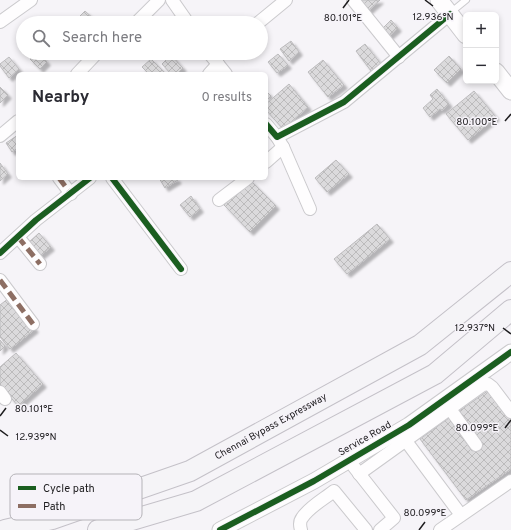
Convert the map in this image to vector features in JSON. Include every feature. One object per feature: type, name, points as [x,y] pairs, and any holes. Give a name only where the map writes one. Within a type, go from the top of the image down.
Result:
[{"type":"highway","name":"Chennai Bypass Expressway","points":[[142,488],[190,471],[420,345],[511,272]]},
{"type":"highway","points":[[142,517],[196,501],[435,374],[511,310]]},
{"type":"highway","name":"Chennai Bypass Expressway","points":[[4,530],[48,520]]},
{"type":"highway","points":[[98,530],[132,520]]},
{"type":"main road","points":[[439,0],[463,30]]},
{"type":"main road","points":[[499,76],[511,91]]},
{"type":"street","points":[[0,22],[32,0]]},
{"type":"street","points":[[143,16],[159,0]]},
{"type":"street","points":[[172,0],[183,16]]},
{"type":"street","points":[[267,16],[286,0]]},
{"type":"street","points":[[353,0],[399,57]]},
{"type":"street","points":[[268,159],[280,142],[344,102],[450,14]]},
{"type":"street","points":[[79,72],[90,60]]},
{"type":"street","points":[[215,60],[224,72]]},
{"type":"street","points":[[211,72],[218,64]]},
{"type":"street","points":[[0,136],[16,122]]},
{"type":"street","points":[[268,127],[280,142],[310,209]]},
{"type":"street","points":[[60,180],[71,194]]},
{"type":"street","points":[[0,253],[36,220],[88,180]]},
{"type":"street","points":[[114,180],[181,270]]},
{"type":"street","points":[[219,200],[245,180]]},
{"type":"street","points":[[18,237],[40,264]]},
{"type":"street","points":[[0,280],[32,324]]},
{"type":"street","name":"Service Road","points":[[220,530],[322,476],[447,404],[510,354]]},
{"type":"street","points":[[359,474],[406,441],[447,404],[483,385],[488,384],[492,387],[511,412]]},
{"type":"street","points":[[447,404],[476,445]]},
{"type":"street","points":[[406,441],[461,515]]},
{"type":"street","points":[[349,460],[394,518],[380,530]]},
{"type":"street","points":[[322,476],[366,530]]},
{"type":"street","points":[[440,530],[511,481]]},
{"type":"street","points":[[301,530],[299,525],[301,518],[334,491]]},
{"type":"lane","points":[[450,14],[466,0]]},
{"type":"building","points":[[358,0],[380,0],[368,11]]},
{"type":"building","points":[[85,11],[90,16],[80,16]]},
{"type":"building","points":[[391,20],[398,28],[388,37],[381,30]]},
{"type":"building","points":[[291,41],[299,52],[289,61],[280,49]]},
{"type":"building","points":[[365,44],[381,64],[371,71],[356,51]]},
{"type":"building","points":[[278,54],[288,65],[277,73],[268,62]]},
{"type":"building","points":[[449,56],[461,69],[447,83],[434,70]]},
{"type":"building","points":[[9,57],[19,69],[9,78],[0,64]]},
{"type":"building","points":[[31,60],[45,60],[47,62],[40,69]]},
{"type":"building","points":[[150,60],[152,60],[164,72],[147,72],[142,67]]},
{"type":"building","points":[[166,60],[176,60],[183,68],[179,72],[169,72],[162,64]]},
{"type":"building","points":[[323,60],[344,85],[328,97],[308,72]]},
{"type":"building","points":[[289,84],[308,107],[283,129],[268,112],[268,102]]},
{"type":"building","points":[[0,87],[8,95],[0,103]]},
{"type":"building","points":[[437,89],[449,104],[430,117],[423,108],[433,99],[430,95]]},
{"type":"building","points":[[474,91],[496,117],[468,140],[446,114]]},
{"type":"building","points":[[16,136],[16,149],[12,152],[6,143]]},
{"type":"building","points":[[336,160],[349,174],[327,192],[315,178]]},
{"type":"building","points":[[0,163],[8,174],[0,181]]},
{"type":"building","points":[[160,180],[178,180],[165,188]]},
{"type":"building","points":[[250,180],[276,206],[250,232],[224,205]]},
{"type":"building","points":[[191,196],[200,209],[190,217],[180,205]]},
{"type":"building","points":[[377,224],[390,239],[347,274],[334,259]]},
{"type":"building","points":[[39,233],[51,247],[40,256],[28,243]]},
{"type":"building","points":[[9,298],[35,329],[10,349],[0,337],[0,305]]},
{"type":"building","points":[[0,340],[5,346],[0,351]]},
{"type":"building","points":[[16,353],[43,384],[18,406],[0,385],[0,367]]},
{"type":"building","points":[[489,390],[511,419],[511,469],[466,500],[420,439],[449,418],[472,451],[481,445],[458,412]]},
{"type":"marked path","points":[[60,180],[71,194]]},
{"type":"marked path","points":[[18,237],[40,264]]},
{"type":"marked path","points":[[0,280],[33,324]]},
{"type":"cycle path","points":[[268,126],[277,137],[344,102],[450,14]]},
{"type":"cycle path","points":[[0,253],[36,220],[87,180]]},
{"type":"cycle path","points":[[114,180],[181,269]]},
{"type":"cycle path","points":[[220,530],[314,481],[409,425],[511,352]]}]
